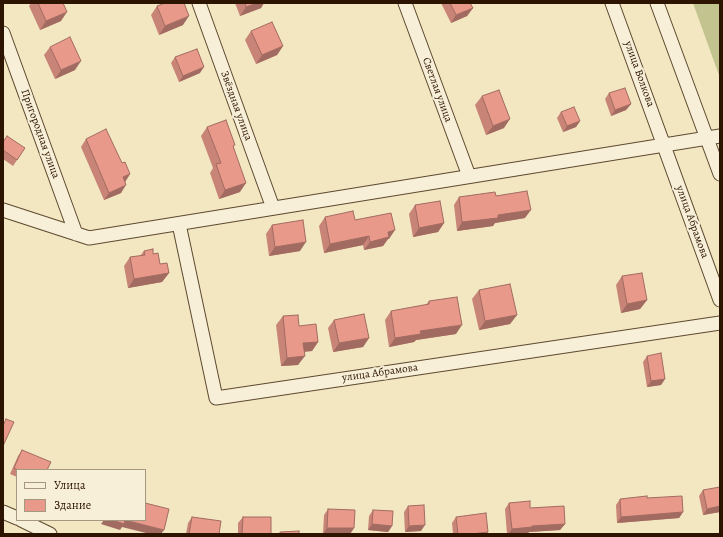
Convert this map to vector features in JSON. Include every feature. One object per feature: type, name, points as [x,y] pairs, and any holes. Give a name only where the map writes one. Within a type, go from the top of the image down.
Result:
[{"type":"street","name":"Звёздная улица","points":[[199,3],[273,208]]},
{"type":"street","name":"Светлая улица","points":[[405,3],[469,176]]},
{"type":"street","name":"улица Волкова","points":[[612,3],[665,145]]},
{"type":"street","points":[[658,3],[720,174]]},
{"type":"street","name":"Пригородная улица","points":[[3,34],[76,234]]},
{"type":"street","points":[[3,210],[89,238],[720,136]]},
{"type":"street","name":"улица Абрамова","points":[[665,145],[720,300]]},
{"type":"street","name":"улица Абрамова","points":[[179,224],[216,398],[720,322]]},
{"type":"street","points":[[3,512],[16,518]]},
{"type":"street","points":[[23,521],[50,534]]},
{"type":"green space","points":[[693,3],[720,3],[720,78]]},
{"type":"building","points":[[38,3],[63,3],[67,12],[46,21]]},
{"type":"building","points":[[165,3],[184,3],[189,16],[165,26],[157,6]]},
{"type":"building","points":[[245,3],[257,3],[246,7]]},
{"type":"building","points":[[450,3],[470,3],[473,8],[456,15]]},
{"type":"building","points":[[272,22],[283,46],[262,55],[251,31]]},
{"type":"building","points":[[70,37],[81,61],[61,70],[50,47]]},
{"type":"building","points":[[197,49],[204,67],[183,76],[175,57]]},
{"type":"building","points":[[625,88],[631,104],[615,110],[609,93]]},
{"type":"building","points":[[499,90],[510,119],[493,126],[482,96]]},
{"type":"building","points":[[574,107],[580,121],[567,126],[561,112]]},
{"type":"building","points":[[226,120],[246,183],[225,190],[216,164],[221,163],[207,127]]},
{"type":"building","points":[[106,129],[122,163],[125,162],[130,174],[123,177],[126,185],[109,193],[86,139]]},
{"type":"building","points":[[7,136],[25,148],[17,160],[3,150],[3,142]]},
{"type":"building","points":[[527,191],[531,210],[498,215],[498,218],[462,222],[459,197],[495,192],[496,196]]},
{"type":"building","points":[[440,201],[444,223],[419,228],[415,205]]},
{"type":"building","points":[[353,211],[355,220],[391,213],[395,230],[388,232],[389,237],[370,242],[369,236],[330,244],[325,217]]},
{"type":"building","points":[[303,220],[306,242],[275,247],[272,225]]},
{"type":"building","points":[[153,249],[153,254],[158,253],[160,264],[167,263],[169,273],[134,279],[130,257],[145,255],[144,251]]},
{"type":"building","points":[[642,273],[647,300],[627,304],[622,276]]},
{"type":"building","points":[[510,284],[517,315],[485,321],[479,290]]},
{"type":"building","points":[[457,297],[462,325],[420,331],[421,334],[395,338],[391,311],[429,304],[429,301]]},
{"type":"building","points":[[364,314],[369,338],[339,343],[334,320]]},
{"type":"building","points":[[298,315],[299,326],[316,324],[318,342],[303,343],[305,356],[287,358],[283,316]]},
{"type":"building","points":[[661,353],[665,379],[651,381],[647,356]]},
{"type":"building","points":[[6,419],[14,422],[3,446],[3,426]]},
{"type":"building","points":[[22,450],[51,462],[48,469],[14,468]]},
{"type":"building","points":[[720,487],[720,506],[707,509],[703,490]]},
{"type":"building","points":[[647,496],[647,498],[682,496],[683,512],[621,517],[620,499]]},
{"type":"building","points":[[530,501],[530,508],[564,506],[565,524],[512,529],[509,503]]},
{"type":"building","points":[[146,503],[169,509],[164,530],[129,521],[146,521]]},
{"type":"building","points":[[424,505],[425,525],[409,526],[408,506]]},
{"type":"building","points":[[328,509],[355,510],[354,528],[327,528]]},
{"type":"building","points":[[373,510],[393,511],[392,526],[372,524]]},
{"type":"building","points":[[486,513],[488,532],[458,534],[456,517]]},
{"type":"building","points":[[192,517],[221,521],[219,534],[189,534]]},
{"type":"building","points":[[243,517],[271,517],[271,534],[242,534]]},
{"type":"building","points":[[115,521],[125,521],[124,524]]},
{"type":"building","points":[[299,531],[299,534],[280,534],[280,532]]}]
